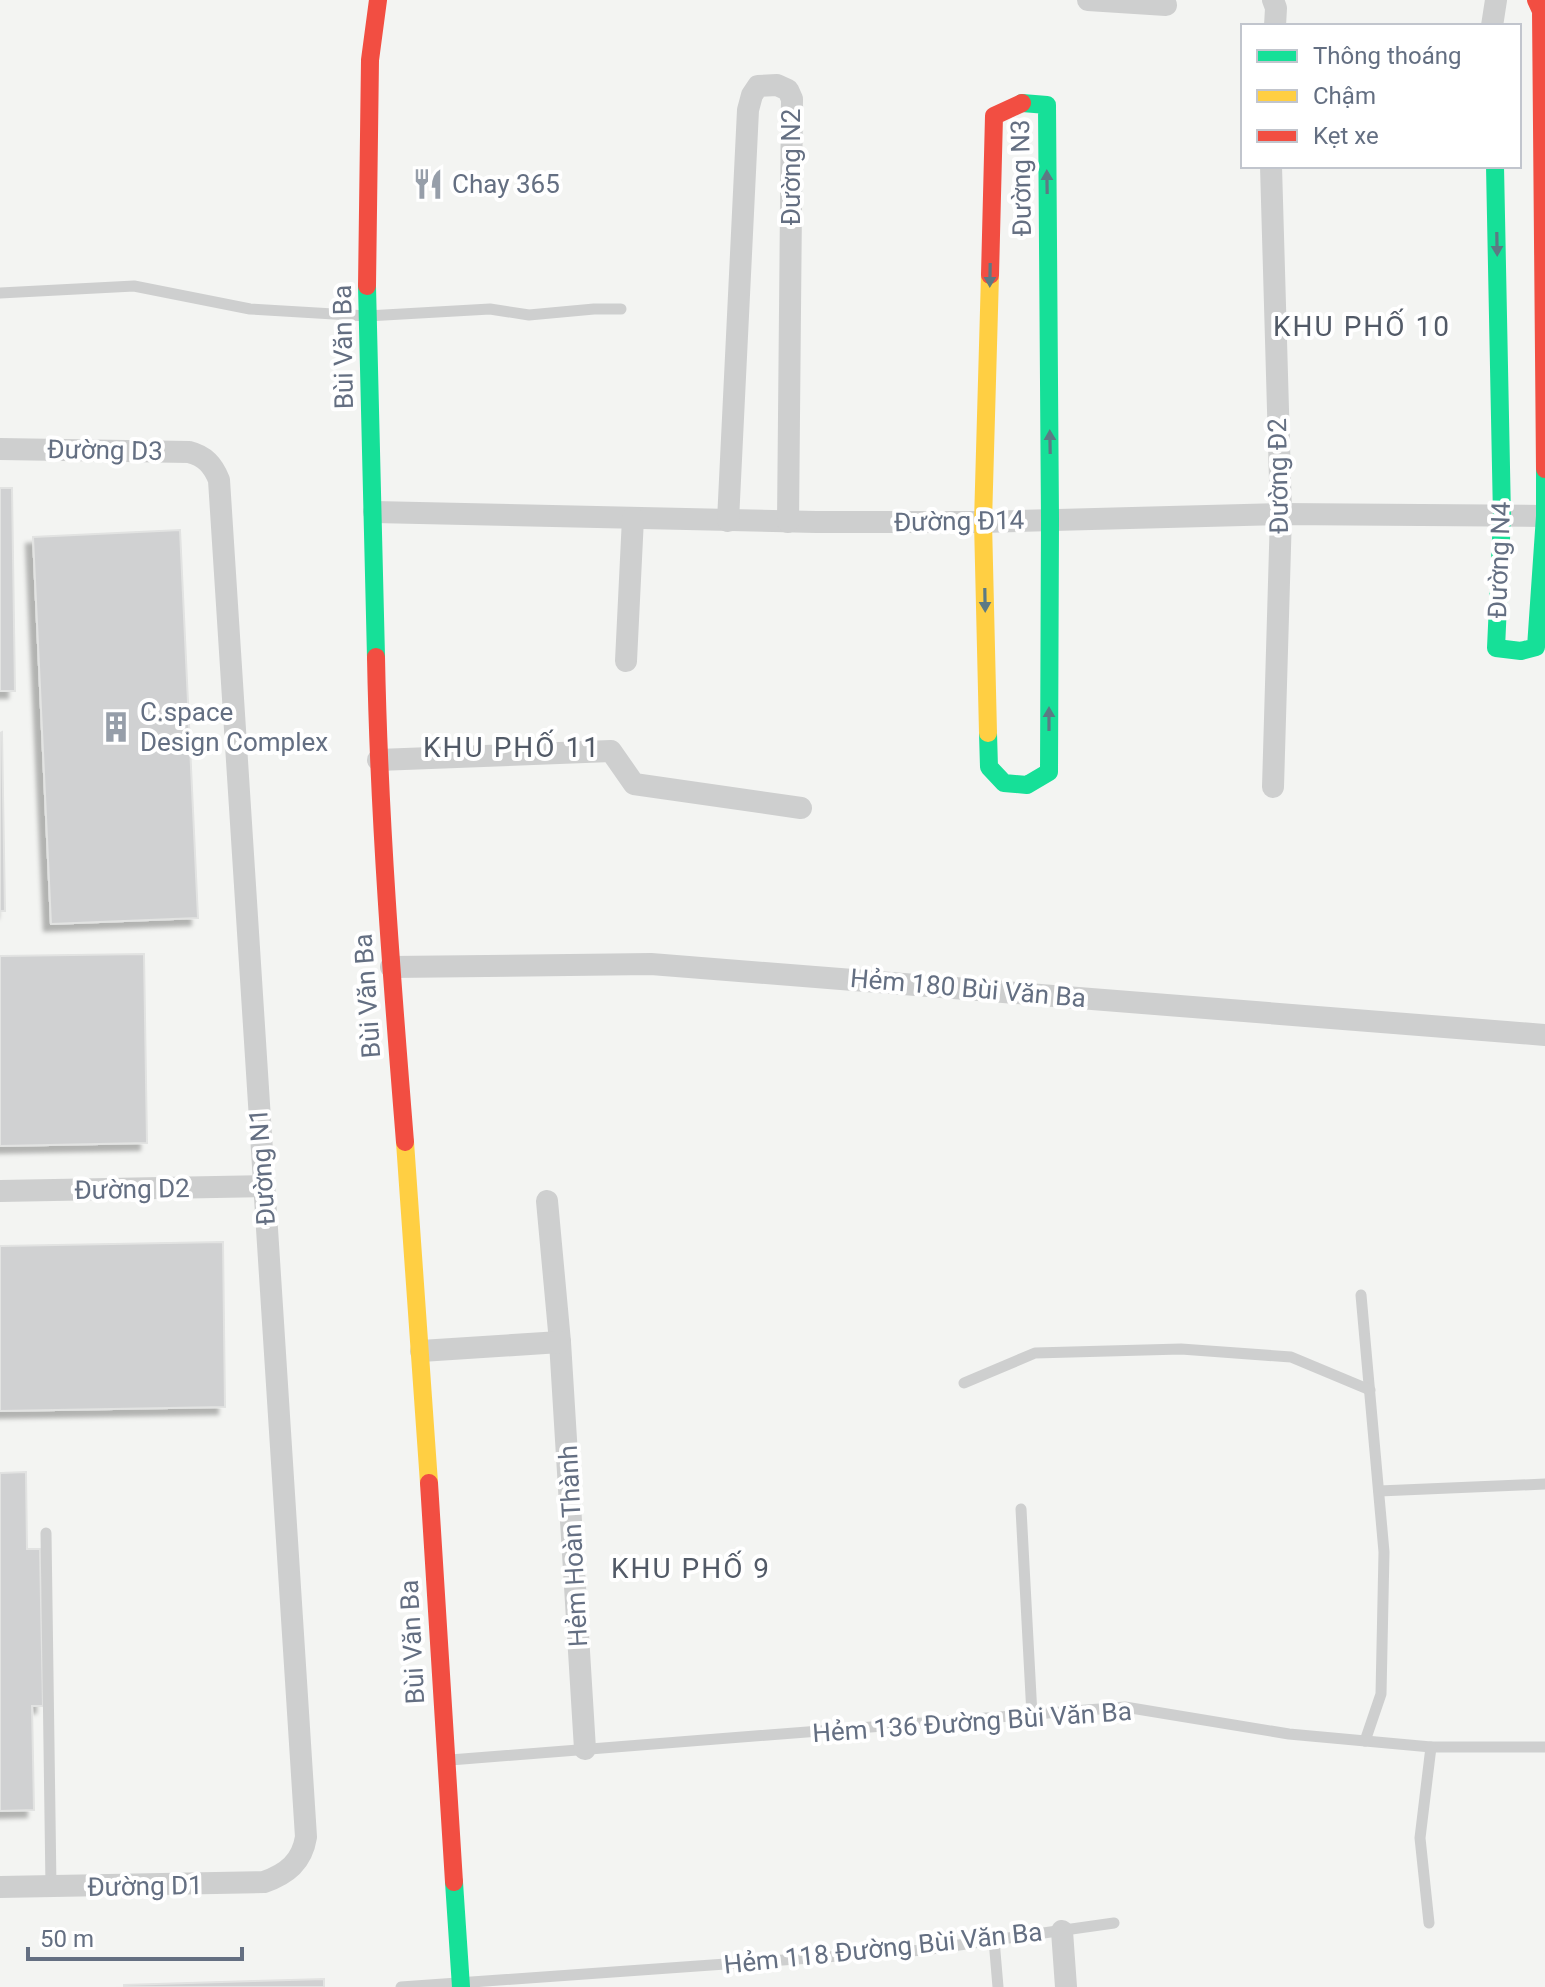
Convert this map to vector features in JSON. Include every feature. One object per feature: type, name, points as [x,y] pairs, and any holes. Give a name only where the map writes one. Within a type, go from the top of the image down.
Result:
[{"type":"street","name":"Bùi Văn Ba","points":[[378,0],[370,60],[367,316],[378,760],[421,1351],[460,1985]]},
{"type":"street","points":[[1088,0],[1166,5]]},
{"type":"street","points":[[1273,0],[1275,24]]},
{"type":"street","points":[[1492,24],[1496,0]]},
{"type":"street","name":"Đường N4","points":[[1495,168],[1502,517],[1496,648],[1521,651],[1536,647],[1545,516],[1541,11],[1536,0]]},
{"type":"street","name":"Đường N2","points":[[728,521],[748,110],[758,86],[777,85],[788,90],[792,99],[788,522]]},
{"type":"street","name":"Đường N3","points":[[983,522],[994,116],[1022,103],[1047,105],[1050,520]]},
{"type":"street","name":"Đường Đ2","points":[[1271,168],[1281,514],[1273,787]]},
{"type":"street","name":"Đường D3","points":[[0,449],[182,452],[196,454],[208,461]]},
{"type":"street","name":"Đường N1","points":[[208,461],[216,472],[220,488],[306,1837],[300,1857],[288,1871]]},
{"type":"street","name":"Đường Đ14","points":[[374,512],[788,522],[983,522],[1281,514],[1545,516]]},
{"type":"street","points":[[626,661],[633,518]]},
{"type":"street","points":[[983,522],[989,767],[1004,783],[1027,785],[1049,772],[1050,520]]},
{"type":"street","points":[[378,760],[611,751],[634,784],[801,808]]},
{"type":"street","name":"Hẻm 180 Bùi Văn Ba","points":[[391,967],[651,964],[1545,1035]]},
{"type":"street","name":"Đường D2","points":[[0,1191],[263,1186]]},
{"type":"street","name":"Hẻm Hoàn Thành","points":[[547,1201],[560,1342],[585,1749]]},
{"type":"street","points":[[421,1351],[560,1342]]},
{"type":"street","name":"Đường D1","points":[[0,1887],[255,1884],[288,1871]]},
{"type":"street","points":[[1062,1931],[1066,1987]]},
{"type":"lane","points":[[0,293],[134,286],[250,309],[367,316],[490,309],[529,315],[621,309]]},
{"type":"lane","points":[[1361,1295],[1384,1552],[1381,1694],[1365,1741]]},
{"type":"lane","points":[[964,1383],[1035,1353],[1181,1349],[1291,1357],[1370,1390]]},
{"type":"lane","points":[[1379,1491],[1545,1484]]},
{"type":"lane","points":[[1021,1509],[1032,1715]]},
{"type":"lane","points":[[46,1533],[51,1887]]},
{"type":"lane","name":"Hẻm 136 Đường Bùi Văn Ba","points":[[445,1761],[1125,1707],[1289,1734],[1431,1747],[1545,1747]]},
{"type":"lane","points":[[1429,1923],[1420,1838],[1431,1747]]},
{"type":"lane","name":"Hẻm 118 Đường Bùi Văn Ba","points":[[401,1987],[924,1950],[1114,1923]]},
{"type":"lane","points":[[994,1940],[998,1987]]},
{"type":"building","points":[[0,488],[12,488],[15,691],[0,691]]},
{"type":"building","name":"C.space Design Complex","points":[[180,530],[198,918],[51,924],[33,537]]},
{"type":"building","points":[[2,732],[5,911],[0,911]]},
{"type":"building","points":[[144,954],[147,1143],[0,1146],[0,956]]},
{"type":"building","points":[[223,1242],[225,1407],[0,1411],[0,1246]]},
{"type":"building","points":[[26,1472],[27,1549],[40,1549],[43,1706],[32,1706],[34,1810],[0,1811],[0,1473]]},
{"type":"building","points":[[324,1979],[324,1987],[124,1987],[124,1985]]},
{"type":"traffic: fast","points":[[988,733],[989,767],[1004,783],[1027,785],[1049,772],[1047,105],[1022,103]]},
{"type":"traffic: fast","points":[[1495,168],[1502,517],[1496,648],[1521,651],[1536,647],[1545,469]]},
{"type":"traffic: fast","points":[[367,286],[376,657]]},
{"type":"traffic: fast","points":[[454,1882],[461,1987]]},
{"type":"traffic: slow","points":[[988,733],[983,522],[990,275]]},
{"type":"traffic: slow","points":[[405,1142],[429,1483]]},
{"type":"traffic: jam","points":[[367,286],[370,60],[378,0]]},
{"type":"traffic: jam","points":[[1536,0],[1541,11],[1545,469]]},
{"type":"traffic: jam","points":[[990,275],[994,116],[1022,103]]},
{"type":"traffic: jam","points":[[376,657],[383,839],[405,1142]]},
{"type":"traffic: jam","points":[[429,1483],[454,1882]]},
{"type":"place","name":"Chay 365","points":[[428,184]]},
{"type":"place","name":"C.space Design Complex","points":[[116,727]]},
{"type":"district","name":"KHU PHỐ 10","points":[[1362,326]]},
{"type":"district","name":"KHU PHỐ 11","points":[[512,747]]},
{"type":"district","name":"KHU PHỐ 9","points":[[691,1568]]}]
